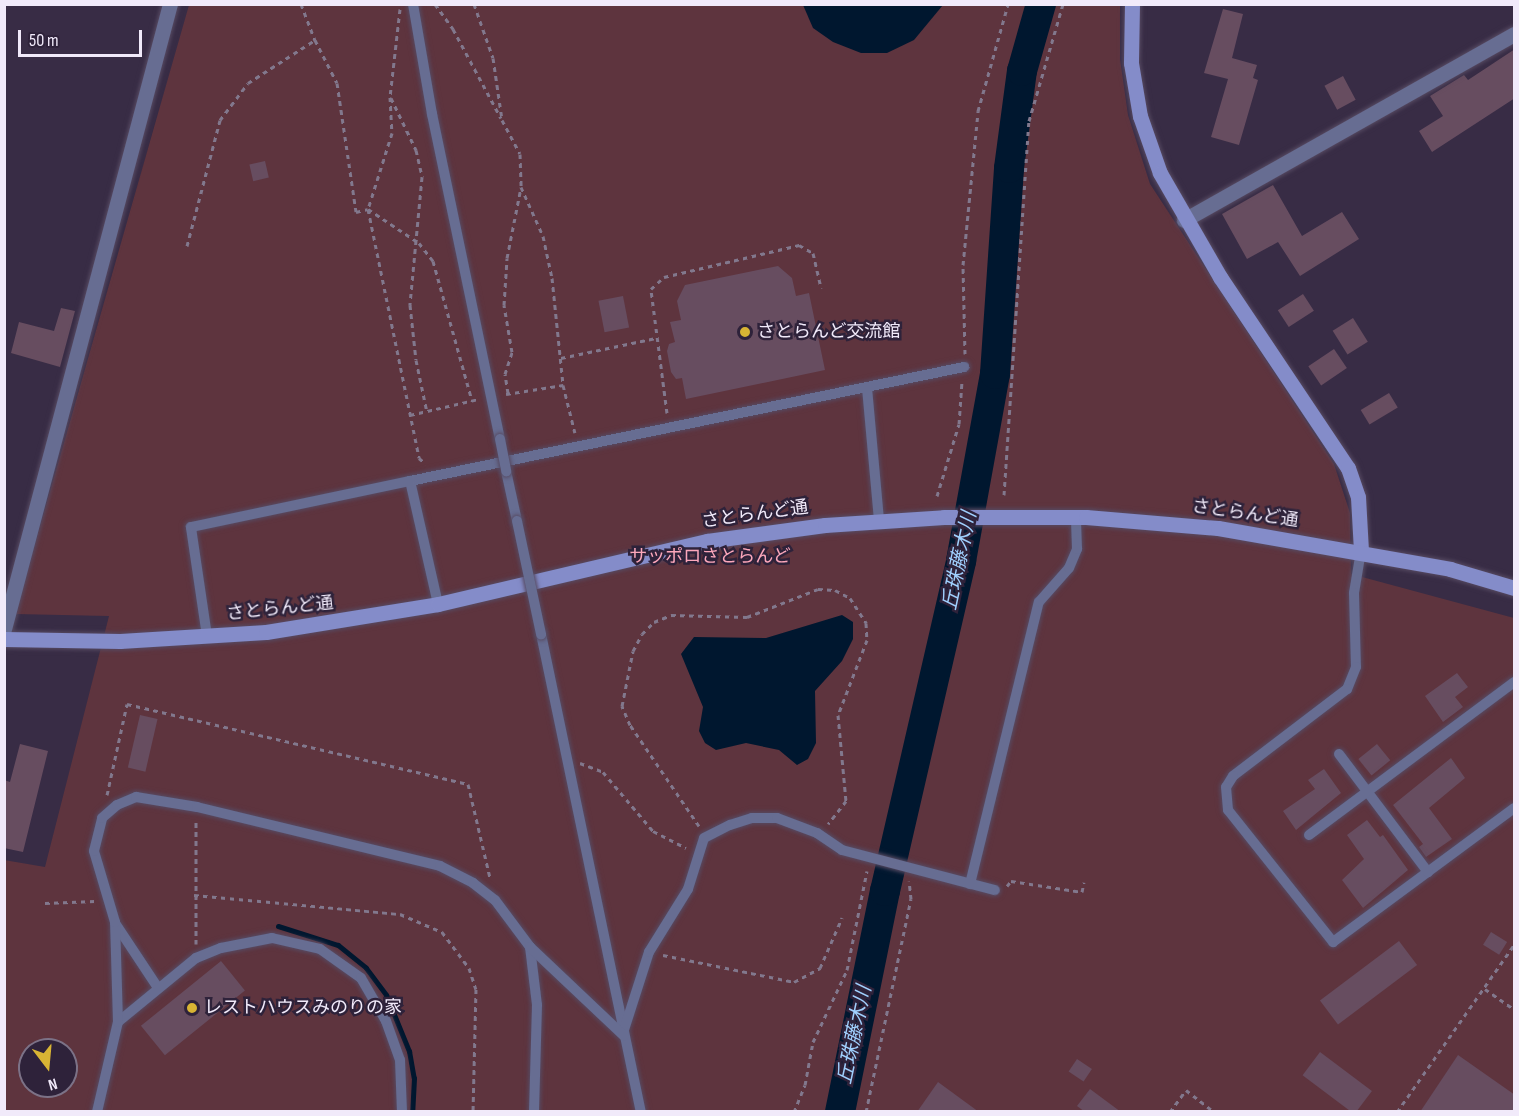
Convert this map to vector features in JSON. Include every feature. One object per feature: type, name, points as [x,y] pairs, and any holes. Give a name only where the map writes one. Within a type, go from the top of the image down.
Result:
[{"type":"street","points":[[4,629],[170,4]]},
{"type":"street","points":[[1132,4],[1131,63],[1140,116],[1160,173],[1184,220],[1348,468],[1358,497],[1361,551]]},
{"type":"street","points":[[1184,220],[1515,34]]},
{"type":"street","name":"さとらんど通","points":[[4,639],[120,641],[266,632],[438,604],[707,541],[879,520],[944,517],[1006,515],[1076,517],[1218,528],[1450,568],[1515,588]]},
{"type":"lane","points":[[413,4],[432,114],[641,1112]]},
{"type":"lane","points":[[207,636],[191,527],[964,367]]},
{"type":"lane","points":[[867,388],[879,520]]},
{"type":"lane","points":[[410,482],[438,604]]},
{"type":"lane","points":[[970,884],[1039,602],[1069,568],[1077,549],[1076,517]]},
{"type":"lane","points":[[1361,551],[1354,593],[1356,667],[1347,689],[1233,776],[1226,787],[1228,810],[1333,942],[1515,808]]},
{"type":"lane","points":[[1309,835],[1515,682]]},
{"type":"lane","points":[[1339,754],[1428,872]]},
{"type":"lane","points":[[158,988],[115,922],[105,898],[94,851],[102,818],[117,804],[136,797],[197,807],[440,866],[473,883],[495,900],[530,947],[623,1034]]},
{"type":"lane","points":[[623,1034],[649,952],[688,889],[704,838],[752,818],[777,818],[818,833],[842,850],[995,890]]},
{"type":"lane","points":[[96,1112],[118,1022],[115,922]]},
{"type":"lane","points":[[118,1022],[196,958],[221,948],[272,938],[320,950],[361,978],[386,1021],[400,1060],[402,1112]]},
{"type":"lane","points":[[530,947],[537,1005],[534,1112]]},
{"type":"path","points":[[301,4],[315,40],[338,83],[356,212],[368,209],[419,243],[434,261],[445,294],[457,355],[472,401]]},
{"type":"path","points":[[401,4],[390,97],[392,133],[368,209],[419,458],[428,465]]},
{"type":"path","points":[[435,4],[453,29],[520,154],[521,187],[507,258],[504,305],[512,352],[505,374],[508,393]]},
{"type":"path","points":[[474,4],[493,58],[502,120]]},
{"type":"path","points":[[937,496],[959,424],[964,367],[963,265],[978,111],[1008,4]]},
{"type":"path","points":[[1004,495],[1029,121],[1063,4]]},
{"type":"path","points":[[187,246],[220,120],[248,83],[315,40]]},
{"type":"path","points":[[390,97],[416,150],[422,177],[419,243],[410,280],[410,305],[416,360],[427,412]]},
{"type":"path","points":[[521,187],[543,236],[575,433]]},
{"type":"path","points":[[659,415],[670,413],[656,338],[651,289],[664,277],[799,245],[813,253],[821,288]]},
{"type":"path","points":[[561,358],[656,338]]},
{"type":"path","points":[[564,435],[585,431]]},
{"type":"path","points":[[704,838],[692,813],[625,717],[622,695],[633,651],[654,622],[671,615],[747,617],[819,589],[835,590],[850,598],[866,623],[867,640],[838,715],[846,801],[835,818],[818,833]]},
{"type":"path","points":[[102,818],[127,704],[468,784],[495,900]]},
{"type":"path","points":[[567,761],[590,763],[603,772],[653,831],[699,851]]},
{"type":"path","points":[[196,958],[194,894],[197,807]]},
{"type":"path","points":[[794,1112],[805,1085],[813,1042],[848,970],[874,860]]},
{"type":"path","points":[[866,1112],[911,899],[906,868]]},
{"type":"path","points":[[995,890],[1003,891],[1011,881],[1082,892],[1084,882]]},
{"type":"path","points":[[194,894],[400,914],[442,932],[469,968],[476,989],[473,1112]]},
{"type":"path","points":[[45,903],[105,898]]},
{"type":"path","points":[[649,952],[794,982],[820,968],[843,918]]},
{"type":"path","points":[[1397,1112],[1515,945]]},
{"type":"path","points":[[1485,988],[1515,1009]]},
{"type":"path","points":[[1170,1112],[1186,1090],[1214,1112]]},
{"type":"green space","name":"サッポロさとらんど","points":[[189,5],[1120,5],[1120,59],[1128,115],[1150,184],[1334,464],[1350,513],[1351,574],[1514,618],[1514,1111],[5,1111],[4,860],[45,867],[109,616],[15,614]]},
{"type":"water","points":[[803,5],[943,5],[914,40],[887,53],[861,53],[833,42],[813,28]]},
{"type":"water","points":[[842,615],[853,622],[853,639],[842,661],[815,691],[816,743],[808,759],[797,765],[779,750],[746,743],[716,750],[705,743],[699,731],[703,707],[681,654],[694,637],[766,638]]},
{"type":"building","points":[[1223,9],[1243,14],[1232,58],[1257,65],[1253,78],[1258,80],[1239,145],[1211,137],[1228,79],[1204,73]]},
{"type":"building","points":[[1515,49],[1515,98],[1432,152],[1419,131],[1443,116],[1430,96],[1464,75],[1468,80]]},
{"type":"building","points":[[1343,76],[1356,100],[1337,110],[1324,86]]},
{"type":"building","points":[[265,161],[269,178],[253,181],[249,165]]},
{"type":"building","points":[[1273,185],[1302,236],[1342,212],[1359,239],[1300,276],[1278,242],[1247,259],[1222,214]]},
{"type":"building","name":"さとらんど交流館","points":[[778,266],[792,278],[796,296],[809,293],[825,370],[686,399],[682,378],[676,379],[671,372],[667,351],[669,344],[675,342],[670,322],[681,320],[677,301],[685,285]]},
{"type":"building","points":[[1303,294],[1314,311],[1289,327],[1278,310]]},
{"type":"building","points":[[623,296],[629,327],[605,332],[598,301]]},
{"type":"building","points":[[61,308],[75,311],[60,367],[11,353],[19,322],[54,331]]},
{"type":"building","points":[[1353,318],[1368,342],[1347,354],[1333,331]]},
{"type":"building","points":[[1334,349],[1347,368],[1321,385],[1308,366]]},
{"type":"building","points":[[1389,393],[1398,408],[1369,425],[1361,410]]},
{"type":"building","points":[[1457,673],[1468,687],[1455,697],[1463,707],[1443,722],[1425,696]]},
{"type":"building","points":[[140,715],[158,719],[145,772],[128,768]]},
{"type":"building","points":[[20,744],[48,751],[23,852],[4,848],[4,780],[10,782]]},
{"type":"building","points":[[1377,744],[1390,760],[1372,775],[1358,759]]},
{"type":"building","points":[[1451,758],[1465,778],[1429,808],[1452,839],[1426,857],[1419,847],[1423,844],[1393,805]]},
{"type":"building","points":[[1324,769],[1341,793],[1296,830],[1283,811],[1315,789],[1308,780]]},
{"type":"building","points":[[1367,820],[1380,837],[1383,835],[1408,870],[1363,908],[1342,880],[1364,859],[1347,835]]},
{"type":"building","points":[[1491,932],[1507,942],[1499,955],[1483,945]]},
{"type":"building","points":[[1399,941],[1417,965],[1338,1025],[1320,1001]]},
{"type":"building","name":"レストハウスみのりの家","points":[[221,961],[245,991],[165,1055],[141,1026]]},
{"type":"building","points":[[1320,1052],[1372,1091],[1356,1112],[1351,1112],[1303,1075]]},
{"type":"building","points":[[1458,1055],[1515,1095],[1515,1112],[1420,1112]]},
{"type":"building","points":[[1077,1059],[1092,1069],[1084,1082],[1069,1071]]},
{"type":"building","points":[[938,1082],[979,1112],[917,1112]]},
{"type":"building","points":[[1090,1089],[1121,1112],[1085,1112],[1077,1106]]},
{"type":"waterway","name":"丘珠藤木川","points":[[840,1112],[885,891],[961,561],[995,374],[1009,168],[1022,71],[1041,4]]},
{"type":"waterway","points":[[278,926],[338,945],[366,968],[386,995],[409,1051],[414,1078],[412,1112]]},
{"type":"place","name":"さとらんど交流館","points":[[745,332]]},
{"type":"place","name":"レストハウスみのりの家","points":[[192,1008]]}]
